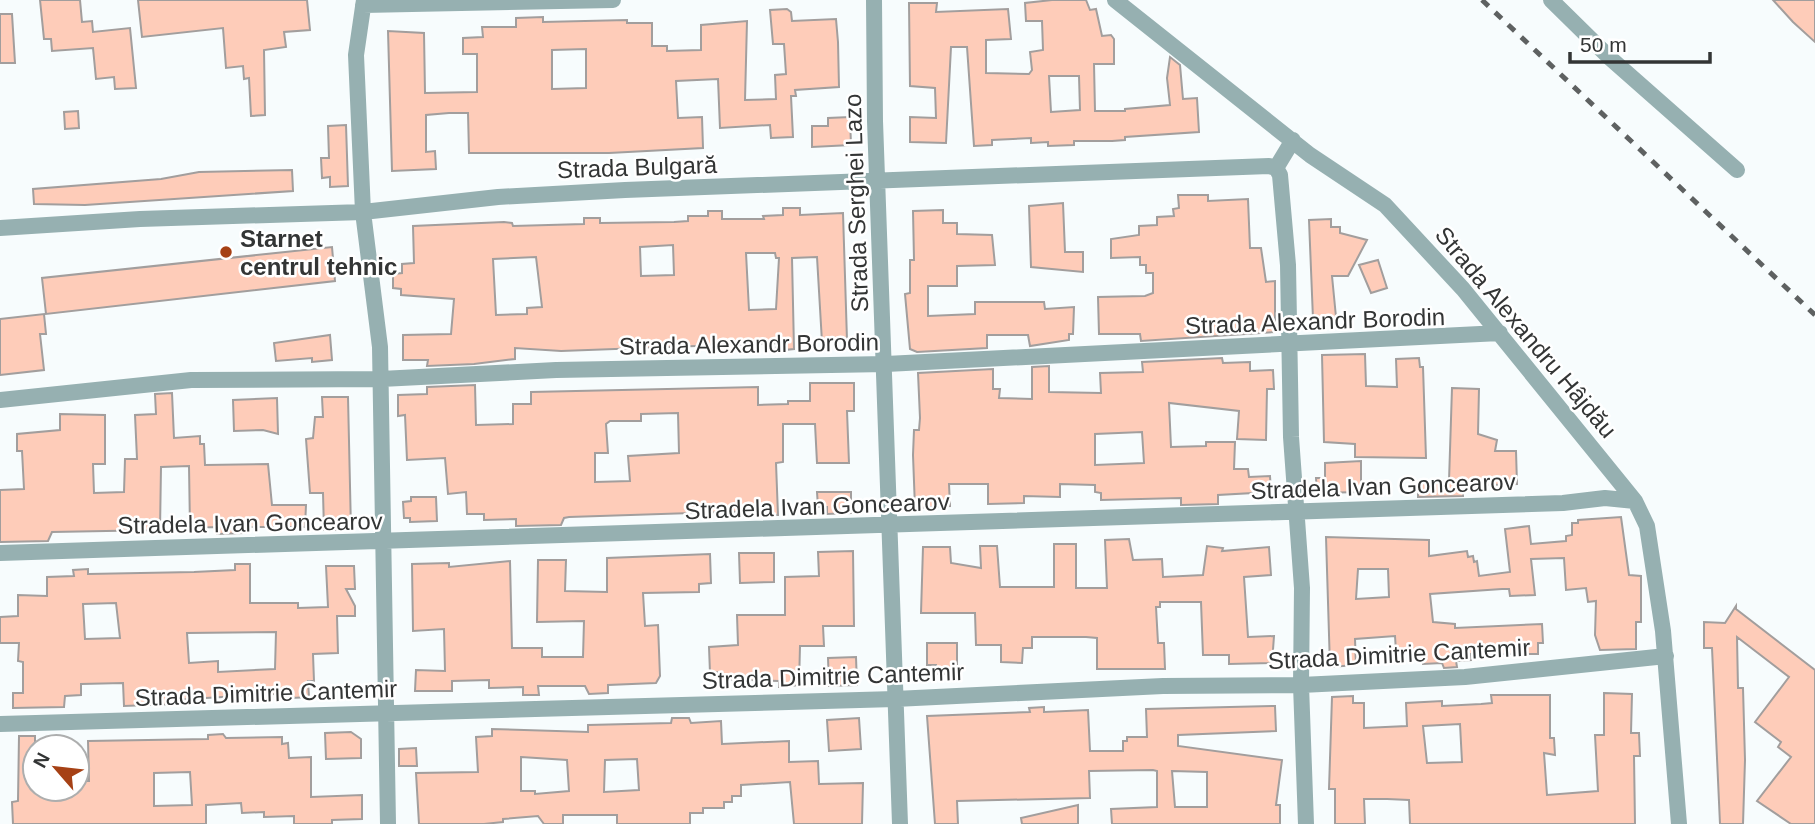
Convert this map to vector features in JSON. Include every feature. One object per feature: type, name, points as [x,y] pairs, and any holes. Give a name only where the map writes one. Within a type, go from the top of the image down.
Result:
[{"type":"street","points":[[388,824],[380,379],[377,321],[363,212],[356,55],[363,3],[613,0]]},
{"type":"street","name":"Strada Serghei Lazo","points":[[874,0],[877,182],[886,365],[886,456],[891,527],[900,824]]},
{"type":"street","name":"Strada Alexandru Hâjdău","points":[[1115,0],[1293,141],[1385,205],[1500,333],[1635,500],[1647,526],[1666,656],[1679,824]]},
{"type":"street","points":[[1551,0],[1610,58],[1737,170]]},
{"type":"street","points":[[1293,141],[1276,168],[1280,175],[1288,265],[1288,345],[1303,588],[1301,685],[1306,824]]},
{"type":"street","name":"Strada Bulgară","points":[[0,228],[140,219],[363,212],[498,197],[1269,166],[1276,168]]},
{"type":"street","name":"Strada Alexandr Borodin","points":[[0,400],[191,380],[380,379],[556,370],[886,365],[1500,333]]},
{"type":"street","name":"Stradela Ivan Goncearov","points":[[0,553],[891,527],[1563,503],[1605,498],[1635,500]]},
{"type":"street","name":"Strada Dimitrie Cantemir","points":[[0,724],[895,699],[1150,686],[1301,685],[1465,677],[1666,656]]},
{"type":"building","points":[[40,0],[80,0],[82,22],[92,21],[93,32],[130,28],[136,88],[115,89],[114,77],[96,79],[93,48],[52,51],[51,39],[44,39]]},
{"type":"building","points":[[138,0],[307,0],[310,30],[284,32],[286,47],[264,50],[265,115],[251,116],[249,78],[244,79],[243,66],[226,68],[223,28],[142,37]]},
{"type":"building","points":[[1086,0],[1090,10],[1096,9],[1102,36],[1111,35],[1114,39],[1114,64],[1094,64],[1095,111],[1125,111],[1170,105],[1167,78],[1170,57],[1180,65],[1183,99],[1197,98],[1199,132],[1125,137],[1125,140],[1112,141],[1074,141],[1074,145],[1048,146],[1048,142],[1031,143],[1031,138],[992,140],[992,145],[974,146],[967,47],[951,47],[946,143],[910,142],[910,117],[936,118],[935,88],[910,86],[909,3],[937,3],[936,12],[1008,9],[1011,39],[986,40],[986,73],[1029,74],[1032,70],[1030,52],[1043,50],[1042,21],[1026,21],[1025,3]],"holes":[[[1049,76],[1079,76],[1080,110],[1051,112]]]},
{"type":"building","points":[[1773,0],[1815,0],[1815,42],[1793,22]]},
{"type":"building","points":[[787,9],[791,12],[792,21],[836,19],[839,87],[795,90],[796,96],[791,96],[793,137],[771,138],[770,125],[720,128],[718,79],[676,81],[678,118],[702,117],[703,148],[609,153],[469,153],[468,113],[449,113],[426,115],[426,152],[435,151],[436,169],[392,171],[388,31],[424,33],[425,93],[477,92],[477,54],[463,54],[463,38],[483,37],[482,27],[516,27],[516,18],[543,17],[543,22],[627,20],[627,23],[652,23],[652,46],[667,46],[667,51],[701,50],[701,25],[747,21],[745,100],[776,99],[775,75],[786,74],[784,44],[773,44],[770,10]],"holes":[[[586,49],[586,88],[552,89],[552,50]]]},
{"type":"building","points":[[0,14],[12,14],[15,63],[0,63]]},
{"type":"building","points":[[78,111],[79,128],[65,129],[64,112]]},
{"type":"building","points":[[850,117],[851,145],[812,147],[812,126],[828,126],[828,118]]},
{"type":"building","points":[[346,125],[348,186],[330,187],[330,177],[322,178],[321,158],[329,158],[328,126]]},
{"type":"building","points":[[292,170],[293,191],[85,205],[34,204],[33,189],[161,179],[199,172]]},
{"type":"building","points":[[1178,195],[1208,195],[1208,201],[1248,199],[1250,248],[1261,248],[1266,282],[1275,281],[1275,332],[1141,341],[1140,334],[1099,334],[1098,297],[1145,296],[1153,293],[1153,273],[1146,273],[1146,265],[1140,265],[1140,257],[1111,258],[1111,239],[1139,235],[1139,226],[1157,225],[1157,217],[1174,216],[1173,209],[1179,208]]},
{"type":"building","points":[[1063,203],[1065,252],[1083,252],[1083,272],[1031,267],[1029,206]]},
{"type":"building","points":[[783,208],[800,208],[800,215],[843,213],[847,340],[822,342],[817,257],[792,258],[794,349],[774,351],[779,343],[561,351],[515,348],[515,359],[474,364],[427,366],[428,360],[403,360],[403,335],[451,334],[454,299],[401,295],[401,289],[393,288],[393,274],[402,273],[402,264],[414,263],[413,226],[504,222],[512,223],[513,226],[584,224],[584,218],[600,218],[600,223],[674,222],[688,221],[688,216],[708,216],[708,211],[722,211],[722,219],[764,219],[763,216],[783,215]],"holes":[[[673,245],[674,275],[641,276],[640,247]],[[746,253],[775,253],[776,258],[779,258],[776,309],[749,310]],[[536,257],[542,307],[527,308],[527,314],[496,315],[493,259]]]},
{"type":"building","points":[[943,210],[943,223],[957,223],[957,234],[992,235],[995,265],[957,266],[957,286],[928,286],[928,316],[975,314],[975,302],[1044,302],[1045,309],[1074,307],[1073,334],[1069,334],[1069,340],[1030,346],[1028,335],[987,335],[987,348],[917,352],[910,349],[905,294],[910,293],[910,260],[914,260],[913,211]]},
{"type":"building","points":[[1331,219],[1331,227],[1340,227],[1340,233],[1367,240],[1348,276],[1332,276],[1336,317],[1313,319],[1309,220]]},
{"type":"building","points":[[332,247],[335,281],[46,314],[42,278]]},
{"type":"building","points":[[1378,260],[1387,288],[1371,293],[1359,265]]},
{"type":"building","points":[[44,314],[46,334],[40,334],[44,370],[0,375],[0,319]]},
{"type":"building","points":[[330,335],[332,360],[312,362],[312,358],[276,361],[274,343]]},
{"type":"building","points":[[1365,354],[1366,386],[1397,387],[1396,359],[1419,358],[1420,367],[1423,367],[1426,458],[1355,457],[1355,444],[1324,442],[1322,355]]},
{"type":"building","points":[[1222,358],[1223,363],[1250,362],[1250,371],[1273,370],[1274,389],[1267,389],[1266,440],[1237,439],[1239,411],[1169,403],[1171,447],[1206,446],[1206,442],[1235,442],[1234,469],[1248,469],[1249,477],[1270,476],[1271,492],[1218,495],[1218,504],[1181,505],[1181,498],[1101,500],[1101,493],[1095,492],[1095,485],[1060,484],[1060,497],[1024,496],[1024,503],[988,504],[988,484],[949,484],[950,506],[915,508],[913,455],[914,430],[919,430],[920,418],[918,373],[993,369],[993,389],[1000,389],[999,398],[1032,399],[1032,367],[1049,366],[1049,392],[1101,393],[1100,373],[1143,372],[1142,362]],"holes":[[[1142,432],[1144,463],[1095,465],[1095,434]]]},
{"type":"building","points":[[810,383],[854,383],[854,411],[847,411],[849,463],[817,463],[815,424],[783,424],[783,462],[776,463],[778,515],[753,515],[753,511],[569,517],[564,518],[561,525],[516,526],[516,519],[484,520],[484,514],[467,514],[466,492],[448,494],[445,458],[407,460],[405,415],[398,416],[398,395],[427,394],[427,387],[475,385],[476,425],[513,424],[513,404],[531,404],[531,392],[758,387],[758,405],[810,401]],"holes":[[[678,413],[679,453],[628,456],[630,481],[595,482],[595,453],[608,453],[606,424],[610,421],[641,421],[641,414]]]},
{"type":"building","points":[[1452,388],[1479,389],[1478,434],[1497,440],[1495,451],[1516,451],[1517,484],[1463,486],[1463,496],[1418,497],[1418,482],[1449,481]]},
{"type":"building","points":[[172,393],[174,438],[200,436],[200,444],[204,444],[205,465],[268,464],[272,505],[306,505],[305,527],[244,527],[243,533],[217,534],[217,527],[190,528],[189,466],[161,467],[160,530],[52,532],[48,541],[0,542],[0,490],[24,489],[22,451],[17,451],[17,434],[60,430],[60,414],[105,415],[105,464],[93,464],[94,493],[124,492],[125,459],[137,459],[135,415],[156,414],[155,394]]},
{"type":"building","points":[[322,397],[348,397],[351,530],[324,530],[323,493],[310,493],[306,439],[313,438],[315,417],[323,417]]},
{"type":"building","points":[[277,398],[278,434],[263,430],[234,431],[233,400]]},
{"type":"building","points":[[1361,461],[1361,492],[1317,493],[1316,478],[1325,478],[1325,463]]},
{"type":"building","points":[[817,492],[851,492],[851,513],[827,514],[827,507],[818,507]]},
{"type":"building","points":[[411,497],[436,497],[437,521],[410,522],[410,518],[404,518],[403,502],[411,501]]},
{"type":"building","points":[[1621,517],[1629,575],[1641,576],[1641,622],[1636,622],[1636,649],[1600,650],[1595,635],[1596,601],[1588,602],[1586,588],[1566,590],[1564,558],[1531,559],[1535,595],[1510,596],[1509,589],[1430,594],[1433,622],[1455,624],[1455,628],[1542,624],[1543,643],[1538,643],[1538,654],[1471,654],[1471,660],[1456,661],[1457,667],[1444,668],[1442,663],[1423,664],[1422,657],[1409,658],[1409,650],[1396,651],[1395,636],[1355,639],[1356,665],[1330,667],[1326,537],[1429,540],[1429,556],[1467,551],[1468,557],[1473,556],[1474,562],[1477,561],[1479,576],[1510,572],[1505,529],[1529,526],[1531,544],[1566,541],[1566,536],[1572,535],[1572,523],[1578,523],[1578,520]],"holes":[[[1358,569],[1388,569],[1389,597],[1356,599]]]},
{"type":"building","points":[[1129,539],[1133,560],[1162,559],[1163,577],[1203,575],[1207,546],[1223,548],[1222,551],[1269,547],[1271,575],[1244,577],[1248,637],[1274,636],[1272,663],[1229,664],[1229,655],[1203,655],[1201,602],[1160,602],[1160,607],[1156,607],[1158,643],[1164,643],[1165,669],[1097,669],[1097,638],[1086,637],[1032,637],[1032,648],[1023,648],[1022,663],[1001,662],[1001,645],[976,645],[975,613],[921,613],[923,547],[950,547],[951,563],[981,568],[980,546],[997,546],[1000,587],[1054,587],[1054,544],[1076,544],[1076,588],[1107,588],[1105,540]]},
{"type":"building","points":[[853,551],[854,626],[823,626],[824,646],[800,646],[799,685],[779,687],[779,681],[720,679],[719,672],[710,673],[709,647],[738,645],[737,615],[785,615],[785,577],[819,576],[818,552]]},
{"type":"building","points":[[739,553],[774,553],[774,582],[740,583]]},
{"type":"building","points":[[710,554],[711,583],[699,584],[699,592],[643,593],[645,626],[658,625],[660,676],[656,683],[608,685],[608,693],[589,694],[585,686],[538,686],[539,695],[523,695],[523,687],[489,688],[489,680],[452,681],[452,691],[415,691],[416,670],[445,671],[444,629],[413,631],[412,564],[449,563],[449,567],[510,561],[512,648],[542,648],[542,657],[583,657],[584,621],[537,622],[538,560],[566,560],[565,591],[607,592],[607,558]]},
{"type":"building","points":[[235,564],[250,564],[250,603],[298,603],[298,608],[328,607],[326,566],[354,566],[355,589],[346,589],[355,606],[355,616],[337,616],[338,653],[313,654],[314,681],[308,681],[309,697],[292,698],[292,693],[173,700],[174,704],[124,706],[123,683],[81,684],[81,695],[65,696],[64,707],[13,708],[13,693],[23,693],[23,662],[18,661],[19,643],[0,643],[0,617],[18,616],[18,595],[47,596],[47,577],[74,576],[73,570],[88,569],[88,574],[235,570]],"holes":[[[116,603],[120,638],[85,639],[83,604]],[[276,632],[275,669],[218,672],[218,661],[189,663],[187,633]]]},
{"type":"building","points":[[1736,606],[1736,609],[1815,670],[1815,824],[1791,824],[1757,801],[1791,757],[1778,747],[1781,742],[1755,722],[1789,677],[1737,637],[1738,688],[1743,688],[1743,824],[1720,824],[1712,648],[1704,648],[1704,622],[1725,623]]},
{"type":"building","points":[[927,643],[957,643],[957,674],[936,674],[936,665],[927,665]]},
{"type":"building","points":[[856,657],[857,685],[829,686],[828,658]]},
{"type":"building","points":[[1604,693],[1632,694],[1631,733],[1639,733],[1640,756],[1634,756],[1635,824],[1410,824],[1409,800],[1364,799],[1365,824],[1335,824],[1335,789],[1329,789],[1332,697],[1353,696],[1353,703],[1364,703],[1364,728],[1407,726],[1406,703],[1442,701],[1442,706],[1481,704],[1492,703],[1491,695],[1550,695],[1550,738],[1554,738],[1555,755],[1544,753],[1547,795],[1598,791],[1595,735],[1604,735]],"holes":[[[1460,724],[1462,762],[1427,763],[1423,726]]]},
{"type":"building","points":[[1275,706],[1276,731],[1178,735],[1178,746],[1282,760],[1276,805],[1280,805],[1280,824],[1112,824],[1111,809],[1157,807],[1157,771],[1153,770],[1089,771],[1090,798],[957,801],[958,824],[935,824],[927,716],[1030,712],[1029,708],[1044,707],[1044,712],[1088,710],[1090,751],[1123,751],[1123,741],[1127,741],[1127,737],[1147,737],[1146,709]],"holes":[[[1172,771],[1207,772],[1207,807],[1175,807]]]},
{"type":"building","points":[[672,718],[689,718],[691,723],[721,721],[722,744],[789,741],[789,762],[818,761],[819,784],[863,783],[862,824],[794,824],[790,782],[741,785],[741,796],[732,796],[732,802],[724,802],[724,808],[703,808],[703,813],[690,813],[690,824],[617,824],[617,815],[563,815],[563,824],[544,824],[538,816],[503,819],[503,822],[484,824],[419,824],[416,773],[478,772],[476,737],[492,736],[492,729],[588,732],[588,725],[671,723]],"holes":[[[521,757],[567,760],[569,791],[535,794],[535,791],[521,791]],[[637,759],[639,790],[604,792],[605,760]]]},
{"type":"building","points":[[859,718],[861,749],[829,751],[827,720]]},
{"type":"building","points":[[351,732],[361,739],[361,758],[326,759],[325,733]]},
{"type":"building","points":[[223,734],[226,738],[282,737],[282,744],[288,743],[289,758],[311,757],[311,797],[362,795],[362,819],[332,820],[332,824],[294,824],[294,816],[264,817],[264,812],[242,813],[241,803],[206,805],[206,824],[13,824],[12,802],[18,801],[19,736],[21,803],[91,803],[91,741],[208,739],[208,735]],"holes":[[[190,772],[192,805],[154,806],[154,773]]]},
{"type":"building","points":[[416,748],[417,766],[399,766],[399,749]]},
{"type":"building","points":[[1078,805],[1078,824],[1022,824],[1021,818]]},
{"type":"railway","points":[[1482,0],[1815,315]]},
{"type":"place","name":"Starnet centrul tehnic","points":[[226,252]]}]
